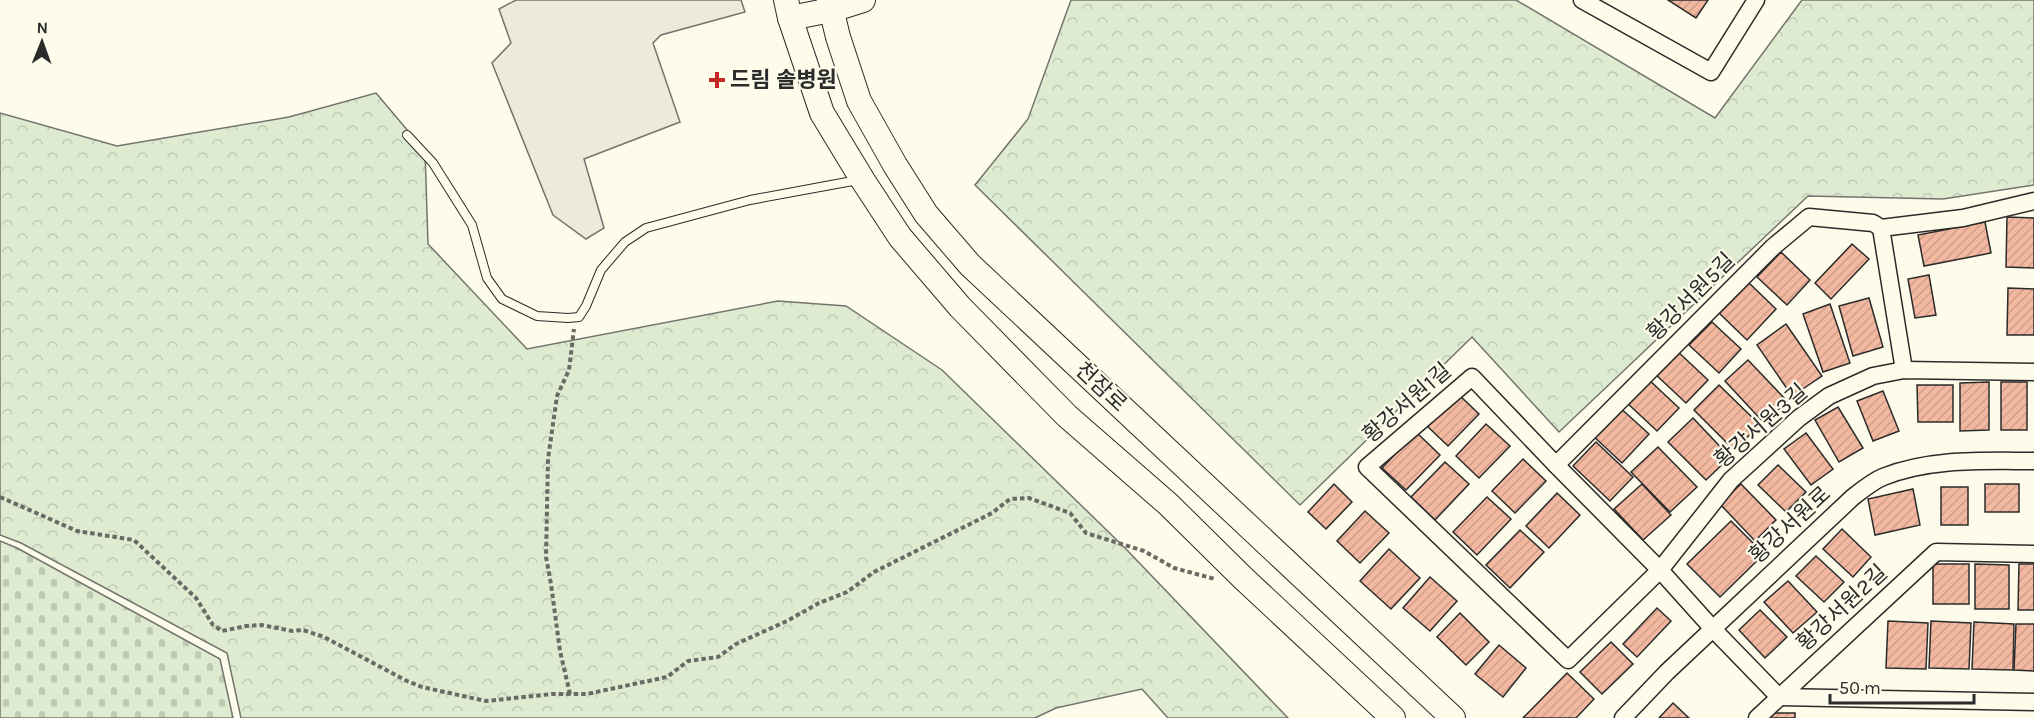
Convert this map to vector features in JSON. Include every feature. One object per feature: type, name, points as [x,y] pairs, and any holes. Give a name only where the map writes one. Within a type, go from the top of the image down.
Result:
[{"type":"street","points":[[788,9],[863,0]]},
{"type":"street","points":[[1582,0],[1711,72],[1756,0]]},
{"type":"street","name":"천잠로","points":[[830,5],[859,101],[926,214],[970,265],[1454,718]]},
{"type":"street","name":"천잠로","points":[[788,9],[822,113],[900,237],[960,307],[1068,416],[1168,504],[1243,578],[1393,718]]},
{"type":"street","name":"황강서원5길","points":[[1556,465],[1773,247],[1809,217],[1873,223],[1881,228],[1962,218],[2034,201]]},
{"type":"street","points":[[1881,228],[1904,370]]},
{"type":"street","name":"황강서원3길","points":[[1660,570],[1731,480],[1799,418],[1829,396],[1873,376],[1904,370],[2034,372]]},
{"type":"street","name":"황강서원1길","points":[[1660,570],[1568,660],[1367,467],[1472,377],[1660,570],[1779,697]]},
{"type":"street","name":"황강서원로","points":[[1623,718],[1667,672],[1852,497],[1882,477],[1912,468],[1965,460],[2034,462]]},
{"type":"street","name":"황강서원2길","points":[[1757,718],[1936,552],[2034,554]]},
{"type":"street","points":[[1779,697],[2034,702]]},
{"type":"lane","points":[[407,135],[433,163],[472,225],[487,278],[502,299],[537,316],[579,317],[601,270],[625,242],[646,228],[750,201],[862,179]]},
{"type":"path","points":[[570,694],[560,651],[546,556],[548,459],[557,396],[569,370],[574,326]]},
{"type":"path","points":[[0,497],[77,531],[134,540],[196,597],[213,625],[222,631],[262,625],[292,631],[303,630],[324,637],[407,681],[464,698],[486,701],[552,694],[587,694],[667,677],[688,661],[718,657],[736,644],[787,621],[819,603],[847,592],[874,572],[992,513],[1010,500],[1029,498],[1070,513],[1086,533],[1144,551],[1174,568],[1212,580],[1243,578]]},
{"type":"green space","points":[[1071,0],[1516,0],[1715,118],[1802,0],[2034,0],[2034,185],[1943,199],[1808,196],[1559,432],[1472,337],[1300,505],[975,185],[1028,119]]},
{"type":"green space","points":[[376,93],[425,151],[428,244],[527,349],[778,301],[846,306],[942,370],[1125,548],[1288,718],[1168,718],[1142,689],[1056,708],[1035,718],[241,718],[227,653],[21,543],[0,535],[0,113],[117,146],[289,117]]},
{"type":"green space","points":[[0,541],[17,548],[220,659],[233,718],[0,718]]},
{"type":"shaded area","points":[[516,0],[741,0],[745,12],[661,35],[653,43],[680,122],[584,159],[604,228],[586,239],[553,215],[492,63],[511,43],[499,9]]},
{"type":"building","points":[[1668,0],[1708,0],[1696,18]]},
{"type":"building","points":[[2007,217],[2034,218],[2034,268],[2006,267]]},
{"type":"building","points":[[1985,222],[1991,253],[1924,266],[1918,235]]},
{"type":"building","points":[[1852,244],[1869,259],[1831,299],[1815,283]]},
{"type":"building","points":[[1781,252],[1810,280],[1787,305],[1757,277]]},
{"type":"building","points":[[1929,275],[1936,315],[1915,318],[1908,279]]},
{"type":"building","points":[[1748,282],[1776,309],[1747,340],[1719,313]]},
{"type":"building","points":[[2008,288],[2034,289],[2034,335],[2007,335]]},
{"type":"building","points":[[1869,298],[1883,347],[1853,356],[1839,306]]},
{"type":"building","points":[[1830,304],[1850,363],[1823,372],[1803,314]]},
{"type":"building","points":[[1712,322],[1741,349],[1719,373],[1689,345]]},
{"type":"building","points":[[1786,324],[1822,376],[1792,396],[1757,345]]},
{"type":"building","points":[[1675,349],[1708,380],[1686,403],[1653,372]]},
{"type":"building","points":[[1748,360],[1787,401],[1764,423],[1725,381]]},
{"type":"building","points":[[1647,378],[1679,408],[1657,431],[1625,401]]},
{"type":"building","points":[[1989,382],[1989,430],[1960,431],[1960,383]]},
{"type":"building","points":[[2001,382],[2027,382],[2027,430],[2001,430]]},
{"type":"building","points":[[1719,385],[1760,425],[1734,450],[1694,410]]},
{"type":"building","points":[[1917,385],[1953,385],[1953,422],[1918,422]]},
{"type":"building","points":[[1883,391],[1899,431],[1873,441],[1857,401]]},
{"type":"building","points":[[1456,392],[1479,414],[1448,446],[1425,424]]},
{"type":"building","points":[[1617,405],[1649,434],[1622,463],[1590,433]]},
{"type":"building","points":[[1838,407],[1863,448],[1839,462],[1815,420]]},
{"type":"building","points":[[1693,418],[1730,457],[1706,480],[1668,442]]},
{"type":"building","points":[[1486,424],[1510,446],[1479,478],[1456,456]]},
{"type":"building","points":[[1416,432],[1440,455],[1406,490],[1382,468]]},
{"type":"building","points":[[1806,433],[1833,469],[1811,485],[1784,449]]},
{"type":"building","points":[[1596,442],[1633,477],[1610,501],[1573,466]]},
{"type":"building","points":[[1658,447],[1697,487],[1670,512],[1631,472]]},
{"type":"building","points":[[1523,459],[1546,481],[1515,513],[1492,491]]},
{"type":"building","points":[[1445,462],[1469,484],[1435,520],[1411,497]]},
{"type":"building","points":[[1778,465],[1806,492],[1786,512],[1758,485]]},
{"type":"building","points":[[1334,484],[1352,502],[1326,529],[1308,512]]},
{"type":"building","points":[[1642,484],[1671,515],[1643,540],[1614,509]]},
{"type":"building","points":[[1741,484],[1776,520],[1755,541],[1720,504]]},
{"type":"building","points":[[1985,484],[2019,484],[2019,512],[1985,512]]},
{"type":"building","points":[[1941,487],[1968,487],[1968,525],[1941,525]]},
{"type":"building","points":[[1913,489],[1920,525],[1875,535],[1868,499]]},
{"type":"building","points":[[1557,493],[1580,515],[1549,548],[1526,526]]},
{"type":"building","points":[[1487,497],[1511,519],[1477,555],[1453,532]]},
{"type":"building","points":[[1365,511],[1389,533],[1360,563],[1337,541]]},
{"type":"building","points":[[1731,521],[1764,554],[1720,597],[1687,564]]},
{"type":"building","points":[[1842,529],[1871,557],[1853,577],[1823,549]]},
{"type":"building","points":[[1520,530],[1544,552],[1510,588],[1486,565]]},
{"type":"building","points":[[1389,549],[1420,578],[1391,609],[1360,581]]},
{"type":"building","points":[[1816,556],[1844,582],[1824,602],[1796,576]]},
{"type":"building","points":[[1933,564],[1969,564],[1969,604],[1933,604]]},
{"type":"building","points":[[1975,564],[2009,565],[2009,609],[1975,609]]},
{"type":"building","points":[[2019,564],[2034,564],[2034,610],[2018,610]]},
{"type":"building","points":[[1430,577],[1457,601],[1430,631],[1403,608]]},
{"type":"building","points":[[1788,581],[1817,612],[1793,633],[1764,602]]},
{"type":"building","points":[[1657,608],[1671,621],[1637,657],[1623,644]]},
{"type":"building","points":[[1760,610],[1787,637],[1765,658],[1739,630]]},
{"type":"building","points":[[1460,613],[1489,642],[1466,665],[1437,637]]},
{"type":"building","points":[[1888,621],[1928,623],[1926,669],[1886,668]]},
{"type":"building","points":[[1931,621],[1971,623],[1969,669],[1929,668]]},
{"type":"building","points":[[1974,622],[2014,624],[2013,670],[1972,669]]},
{"type":"building","points":[[2016,624],[2034,624],[2034,671],[2014,670]]},
{"type":"building","points":[[1611,642],[1633,664],[1602,694],[1580,672]]},
{"type":"building","points":[[1499,645],[1526,668],[1503,697],[1475,674]]},
{"type":"building","points":[[1567,673],[1594,699],[1576,718],[1523,718]]},
{"type":"building","points":[[1673,703],[1689,718],[1659,718]]},
{"type":"building","points":[[1767,713],[1795,713],[1795,718],[1764,718]]},
{"type":"place","name":"드림 솔병원","points":[[717,80]]}]
